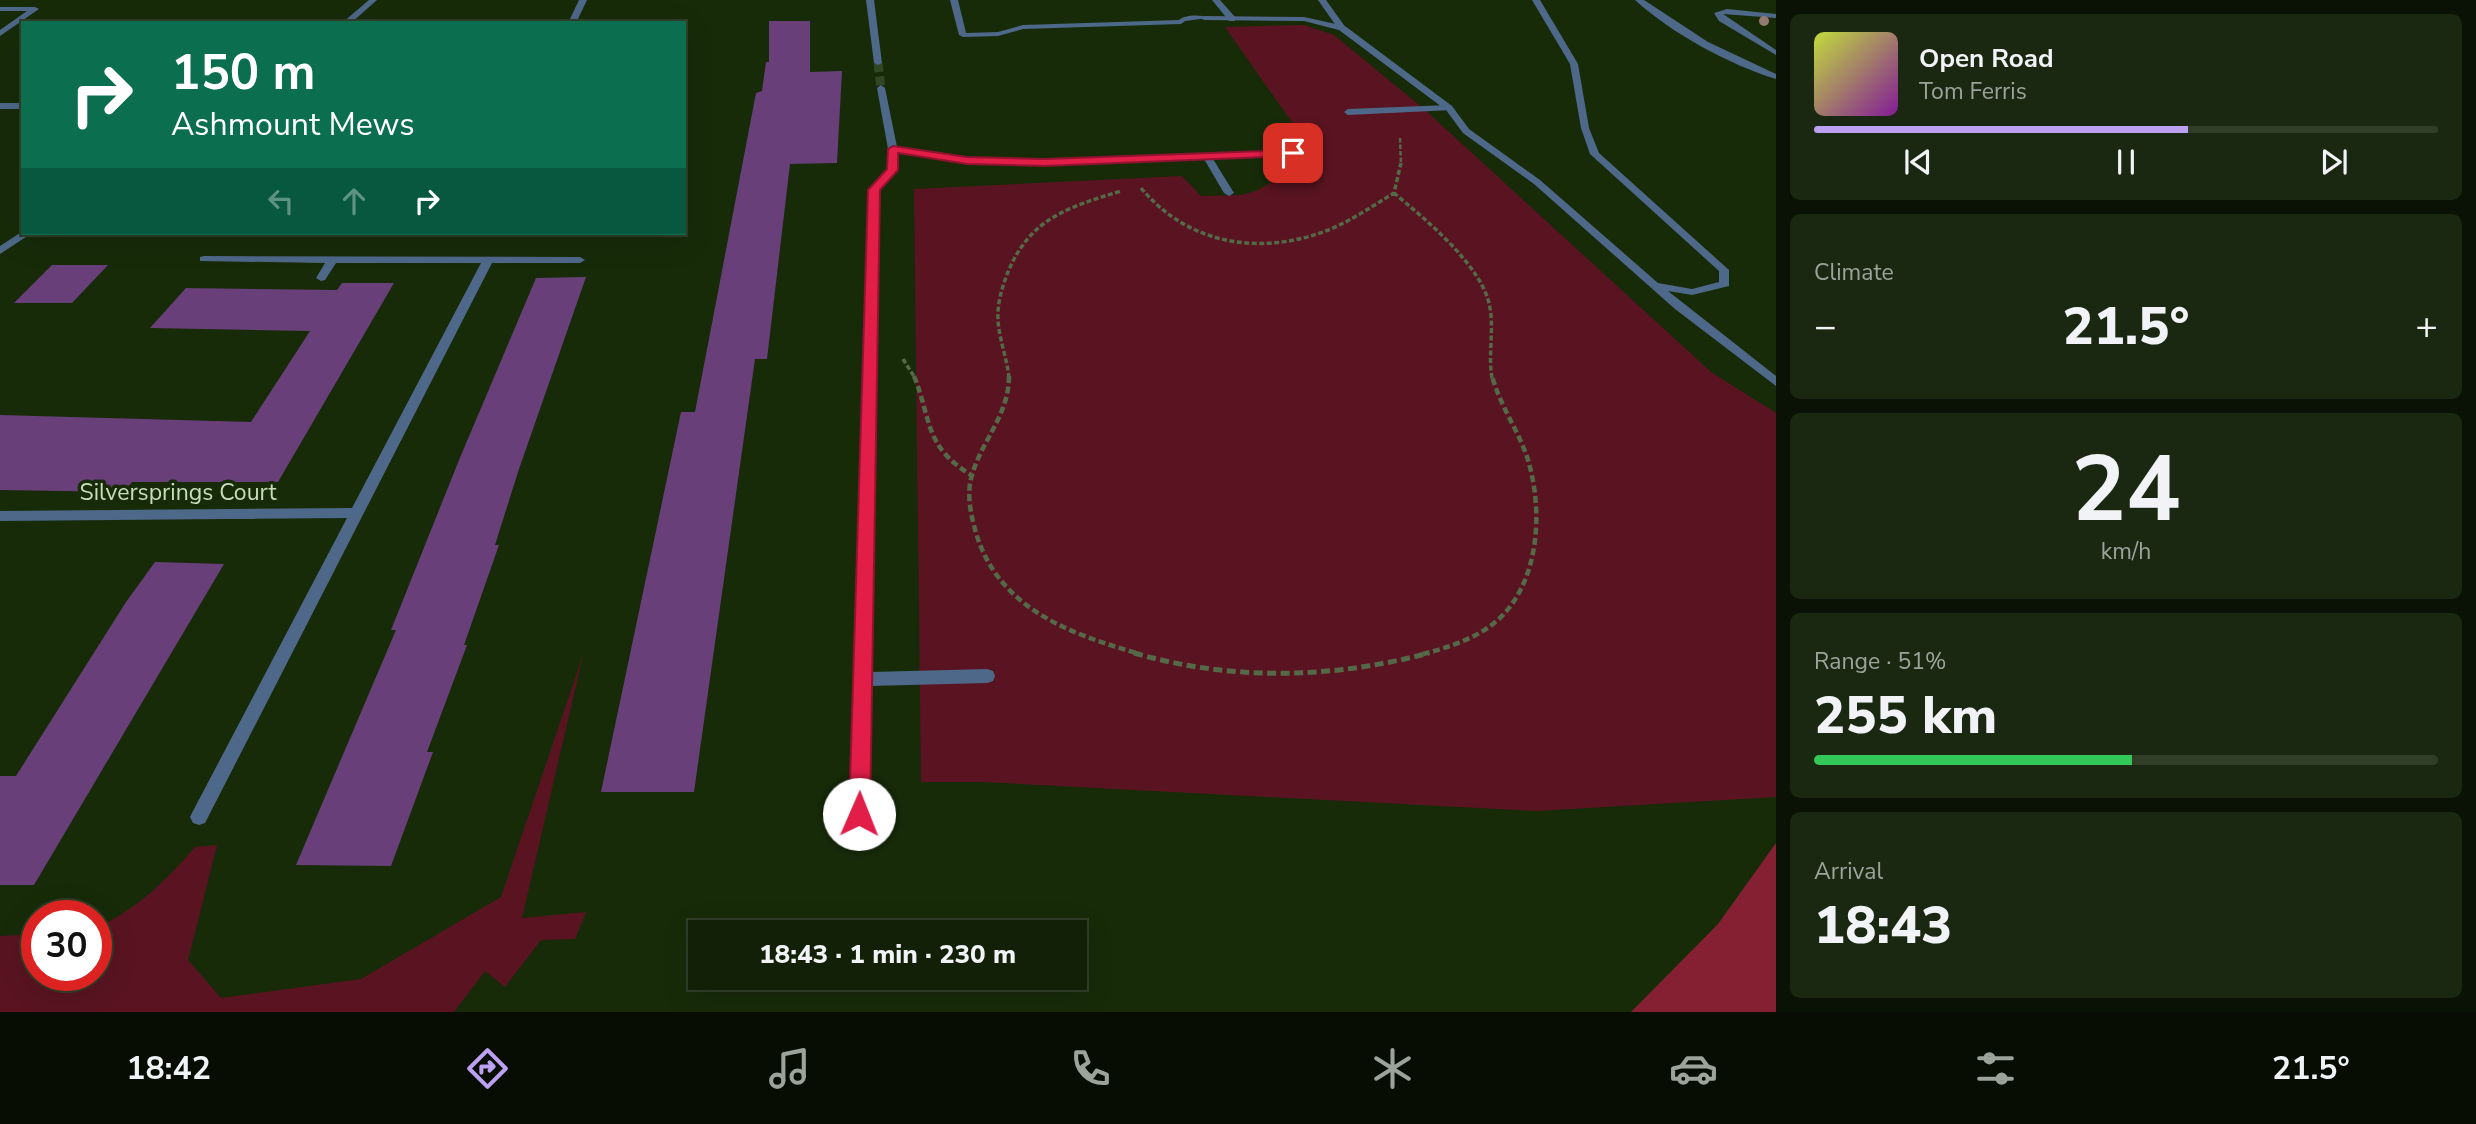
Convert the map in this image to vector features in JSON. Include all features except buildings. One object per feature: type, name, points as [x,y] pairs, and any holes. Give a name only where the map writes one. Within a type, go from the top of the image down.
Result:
[{"type":"street","points":[[348,21],[373,0]]},
{"type":"street","points":[[573,21],[583,0]]},
{"type":"street","points":[[870,0],[878,63]]},
{"type":"street","points":[[954,0],[963,35],[998,34],[1023,27],[1181,22],[1183,19],[1204,18],[1304,19],[1342,28]]},
{"type":"street","points":[[1216,0],[1232,19]]},
{"type":"street","points":[[1322,0],[1342,28],[1449,108],[1466,131],[1537,182],[1654,286],[1776,382]]},
{"type":"street","points":[[1536,0],[1574,64],[1584,128],[1595,154],[1724,270],[1725,284],[1692,292],[1654,286]]},
{"type":"street","points":[[1639,0],[1682,30],[1726,55],[1776,77]]},
{"type":"street","points":[[0,9],[35,9],[0,34]]},
{"type":"street","points":[[1776,16],[1718,13],[1722,19],[1776,52]]},
{"type":"street","points":[[859,814],[874,190],[893,170],[893,149],[881,88]]},
{"type":"street","points":[[0,106],[21,106]]},
{"type":"street","points":[[1348,112],[1449,108]]},
{"type":"street","points":[[893,149],[967,161],[1044,163],[1293,153]]},
{"type":"street","points":[[1207,156],[1229,193]]},
{"type":"street","points":[[0,251],[24,235]]},
{"type":"street","points":[[204,259],[580,260]]},
{"type":"street","points":[[321,278],[333,259]]},
{"type":"street","points":[[199,817],[488,260]]},
{"type":"street","name":"Silversprings Court","points":[[0,516],[356,513]]},
{"type":"street","points":[[862,679],[988,676]]},
{"type":"path","points":[[1120,160],[1163,212],[1190,229],[1220,239],[1258,244],[1322,232],[1394,193],[1401,171],[1401,143],[1389,110]]},
{"type":"path","points":[[1139,186],[1065,209],[1041,223],[1014,259],[1004,282],[997,314],[1009,378],[1008,399],[971,475],[970,500],[980,540],[987,562],[1009,593],[1043,618],[1099,643],[1164,661],[1223,671],[1280,674],[1329,673],[1400,662],[1450,646],[1491,626],[1516,597],[1531,559],[1536,520],[1532,478],[1522,445],[1494,386],[1490,361],[1490,305],[1482,285],[1465,263],[1394,193]]},
{"type":"path","points":[[870,348],[892,350],[902,358],[915,378],[932,438],[953,464],[971,475]]},
{"type":"shaded area","points":[[1304,25],[1334,35],[1424,109],[1711,372],[1776,413],[1776,797],[1536,811],[983,782],[921,782],[914,189],[1182,176],[1201,196],[1242,195],[1258,190],[1297,167],[1303,138],[1225,27]]},
{"type":"shaded area","points":[[583,655],[522,918],[586,912],[575,939],[541,940],[505,987],[485,971],[454,1012],[0,1012],[0,936],[21,935],[21,991],[112,991],[112,919],[150,893],[195,847],[217,845],[188,960],[221,998],[361,979],[501,897]]},
{"type":"shaded area","points":[[1776,843],[1776,1012],[1631,1012],[1718,924]]},
{"type":"tunnel","points":[[878,63],[881,88]]},
{"type":"route","points":[[859,814],[874,190],[893,170],[893,149],[967,161],[1044,163],[1293,153]]}]
